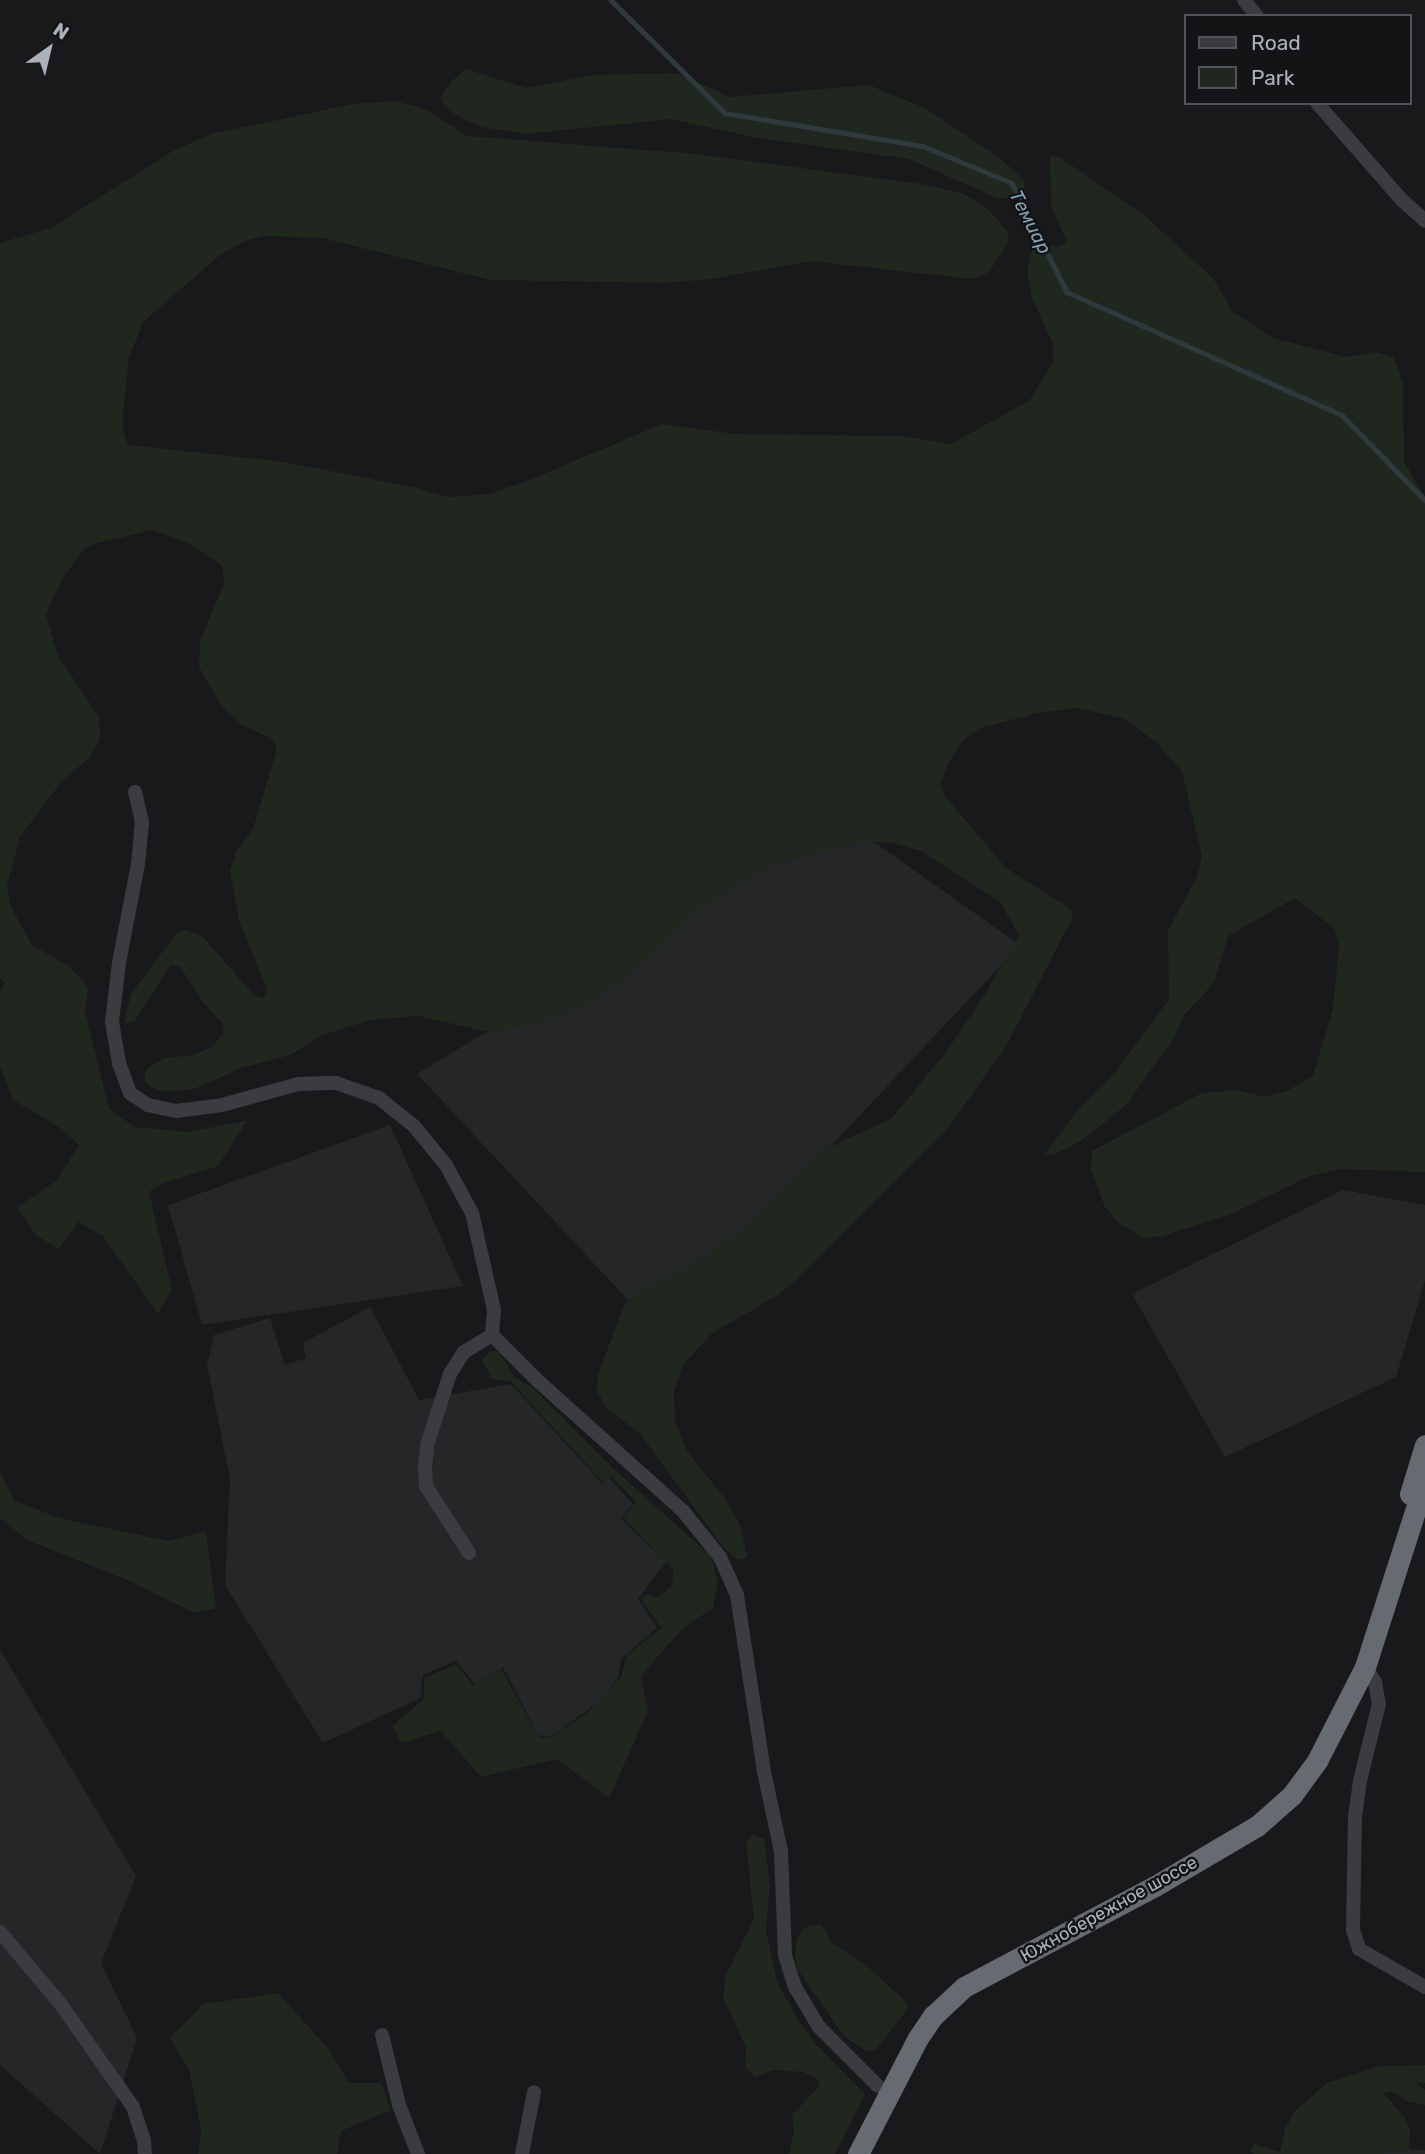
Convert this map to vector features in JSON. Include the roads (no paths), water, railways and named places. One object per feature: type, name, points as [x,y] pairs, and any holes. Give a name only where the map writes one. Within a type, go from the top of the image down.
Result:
[{"type":"highway","name":"Южнобережное шоссе","points":[[845,2154],[875,2091],[924,2009],[957,1980],[1052,1930],[1099,1900],[1170,1866],[1260,1816],[1308,1760],[1360,1665],[1425,1445]]},
{"type":"highway","name":"Южнобережное шоссе","points":[[858,2154],[918,2038],[933,2015],[964,1987],[1155,1886],[1257,1826],[1292,1795],[1317,1761],[1360,1665],[1425,1480]]},
{"type":"street","points":[[1244,0],[1255,14]]},
{"type":"street","points":[[1319,105],[1402,200],[1425,221]]},
{"type":"street","points":[[135,792],[142,822],[138,864],[119,963],[112,1022],[119,1063],[130,1093],[148,1105],[176,1111],[222,1105],[298,1084],[336,1083],[379,1098],[422,1136],[446,1166],[472,1213],[494,1310],[492,1335],[537,1380],[683,1511],[720,1557],[737,1595],[764,1772],[780,1851],[785,1955],[795,1987],[819,2027],[875,2091]]},
{"type":"street","points":[[469,1553],[426,1486],[425,1465],[428,1442],[450,1374],[464,1352],[492,1335]]},
{"type":"street","points":[[1360,1665],[1375,1682],[1380,1703],[1360,1781],[1355,1816],[1353,1930],[1359,1949],[1425,1987]]},
{"type":"street","points":[[0,1932],[59,2002],[133,2107],[144,2140],[145,2154]]},
{"type":"street","points":[[382,2035],[399,2105],[418,2154]]},
{"type":"street","points":[[522,2154],[534,2092]]},
{"type":"waterway","name":"Темиар","points":[[611,0],[725,113],[923,146],[1012,183],[1067,292],[1342,415],[1425,500]]}]
